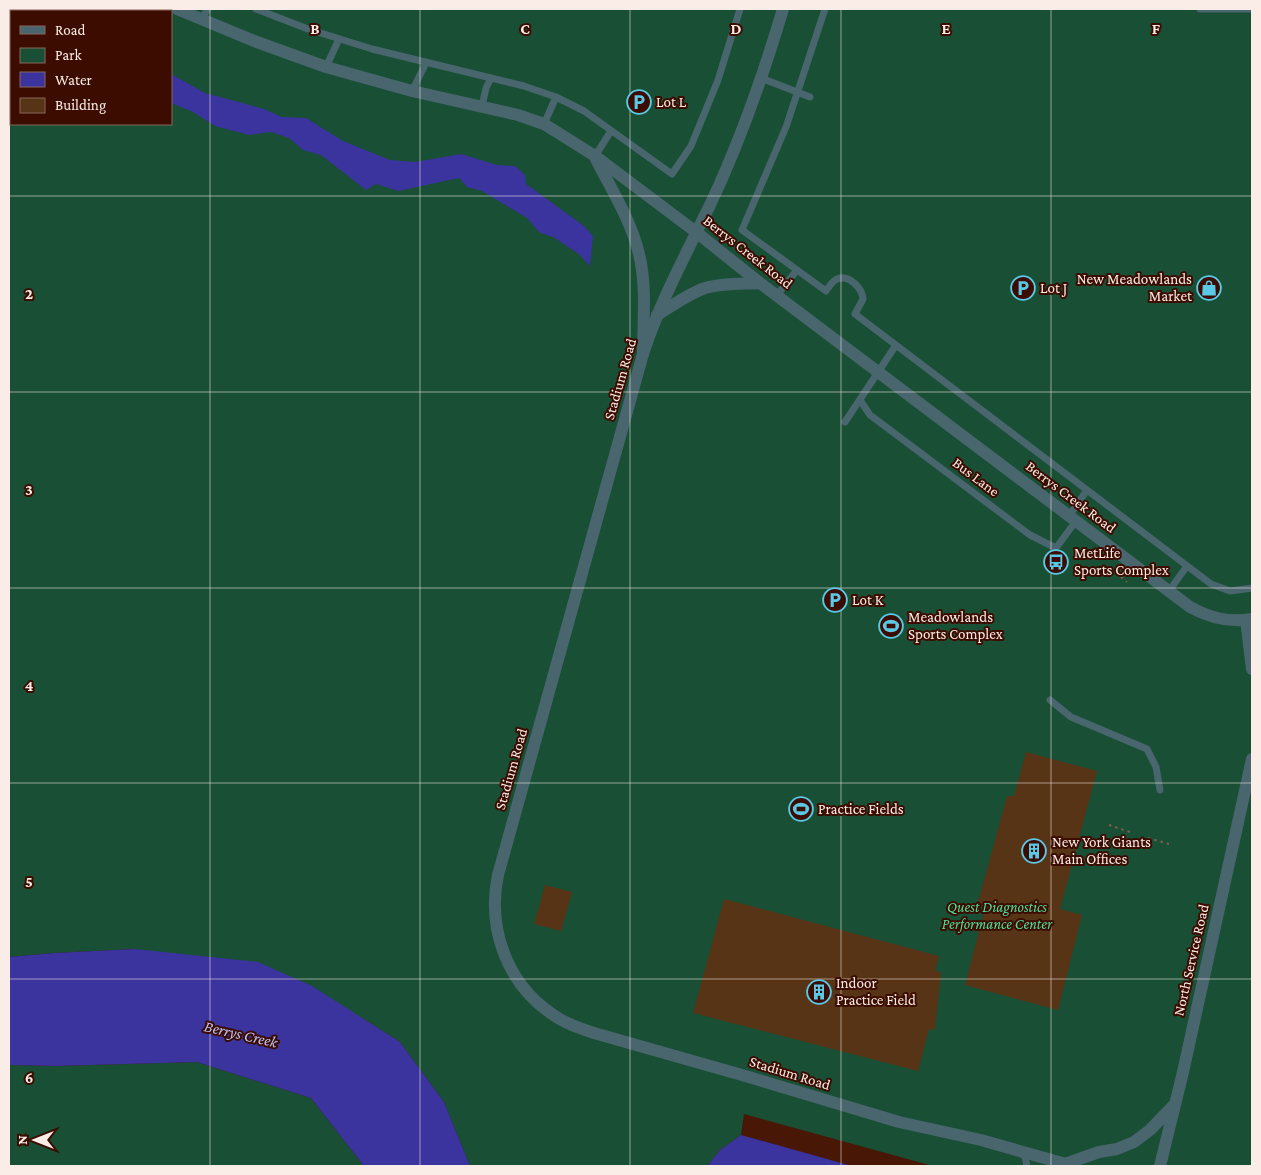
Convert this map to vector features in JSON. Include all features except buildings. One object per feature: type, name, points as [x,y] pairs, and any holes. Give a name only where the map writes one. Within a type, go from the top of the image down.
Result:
[{"type":"street","name":"Berrys Creek Road","points":[[177,9],[204,14],[278,50],[326,67],[412,91],[518,115],[544,124],[560,133],[595,156],[760,283],[1190,607],[1205,615],[1221,620],[1249,620]]},
{"type":"street","name":"Stadium Road","points":[[783,9],[761,78],[734,149],[657,315],[643,354],[498,875],[495,916],[499,938],[505,957],[516,977],[537,1003],[552,1015],[583,1029],[900,1122],[1024,1152],[1068,1166]]},
{"type":"street","points":[[595,156],[622,211],[639,253],[643,291],[643,354]]},
{"type":"street","points":[[657,315],[688,296],[704,289],[720,285],[760,283]]},
{"type":"street","points":[[1249,620],[1252,669]]},
{"type":"street","name":"North Service Road","points":[[1160,1166],[1252,759]]},
{"type":"street","points":[[1068,1166],[1099,1152],[1118,1149],[1134,1142],[1150,1130],[1175,1103]]},
{"type":"lane","points":[[256,9],[386,54],[524,86],[556,96],[584,112],[672,174],[692,146],[718,80],[740,9]]},
{"type":"lane","points":[[825,9],[799,92],[770,168],[742,230],[826,291],[839,278],[846,278],[853,282],[861,290],[863,299],[855,314],[1211,584],[1223,590],[1238,591],[1252,588]]},
{"type":"lane","points":[[1200,9],[1252,10]]},
{"type":"lane","points":[[326,67],[339,39]]},
{"type":"lane","points":[[412,91],[426,63]]},
{"type":"lane","points":[[482,106],[486,88],[491,78]]},
{"type":"lane","points":[[761,78],[810,97]]},
{"type":"lane","points":[[544,124],[556,96]]},
{"type":"lane","points":[[595,156],[611,131]]},
{"type":"lane","points":[[777,295],[797,270]]},
{"type":"lane","points":[[845,422],[896,345]]},
{"type":"lane","name":"Bus Lane","points":[[860,400],[870,414],[1030,534],[1056,548],[1072,519]]},
{"type":"lane","points":[[1072,519],[1087,490]]},
{"type":"lane","points":[[1169,591],[1187,566]]},
{"type":"lane","points":[[1050,700],[1071,717],[1147,749],[1156,767],[1160,790]]},
{"type":"lane","points":[[1024,1152],[1027,1166]]},
{"type":"path","points":[[1121,577],[1127,582]]},
{"type":"path","points":[[1109,825],[1133,833]]},
{"type":"path","points":[[1148,838],[1169,844]]},
{"type":"green space","name":"Meadowlands Sports Complex","points":[[9,9],[1252,9],[1252,1166],[933,1166],[744,1114],[741,1135],[720,1150],[707,1166],[470,1166],[444,1102],[400,1042],[362,1018],[135,949],[9,957]]},
{"type":"green space","points":[[197,1062],[311,1098],[364,1166],[9,1166],[9,1065],[55,1066]]},
{"type":"water","points":[[172,75],[205,93],[264,109],[282,117],[306,118],[343,141],[390,160],[415,162],[461,154],[497,165],[515,166],[525,175],[526,184],[584,226],[593,236],[590,266],[580,255],[555,238],[539,232],[527,218],[482,191],[467,187],[459,178],[398,191],[376,184],[366,190],[321,155],[303,150],[289,138],[271,132],[249,135],[215,126],[193,112],[172,103]]},
{"type":"water","name":"Berrys Creek","points":[[135,949],[258,962],[312,986],[400,1042],[444,1102],[470,1166],[364,1166],[311,1098],[197,1062],[55,1066],[9,1065],[9,957]]},
{"type":"water","points":[[741,1135],[852,1166],[707,1166],[720,1150]]},
{"type":"place","name":"Lot L","points":[[639,102]]},
{"type":"place","name":"Lot J","points":[[1023,288]]},
{"type":"place","name":"New Meadowlands Market","points":[[1209,288]]},
{"type":"place","name":"MetLife Sports Complex","points":[[1056,562]]},
{"type":"place","name":"Lot K","points":[[835,600]]},
{"type":"place","name":"Meadowlands Sports Complex","points":[[891,626]]},
{"type":"place","name":"Practice Fields","points":[[801,809]]},
{"type":"place","name":"New York Giants Main Offices","points":[[1034,851]]},
{"type":"place","name":"Indoor Practice Field","points":[[819,992]]},
{"type":"park label","name":"Quest Diagnostics Performance Center","points":[[997,916]]}]
